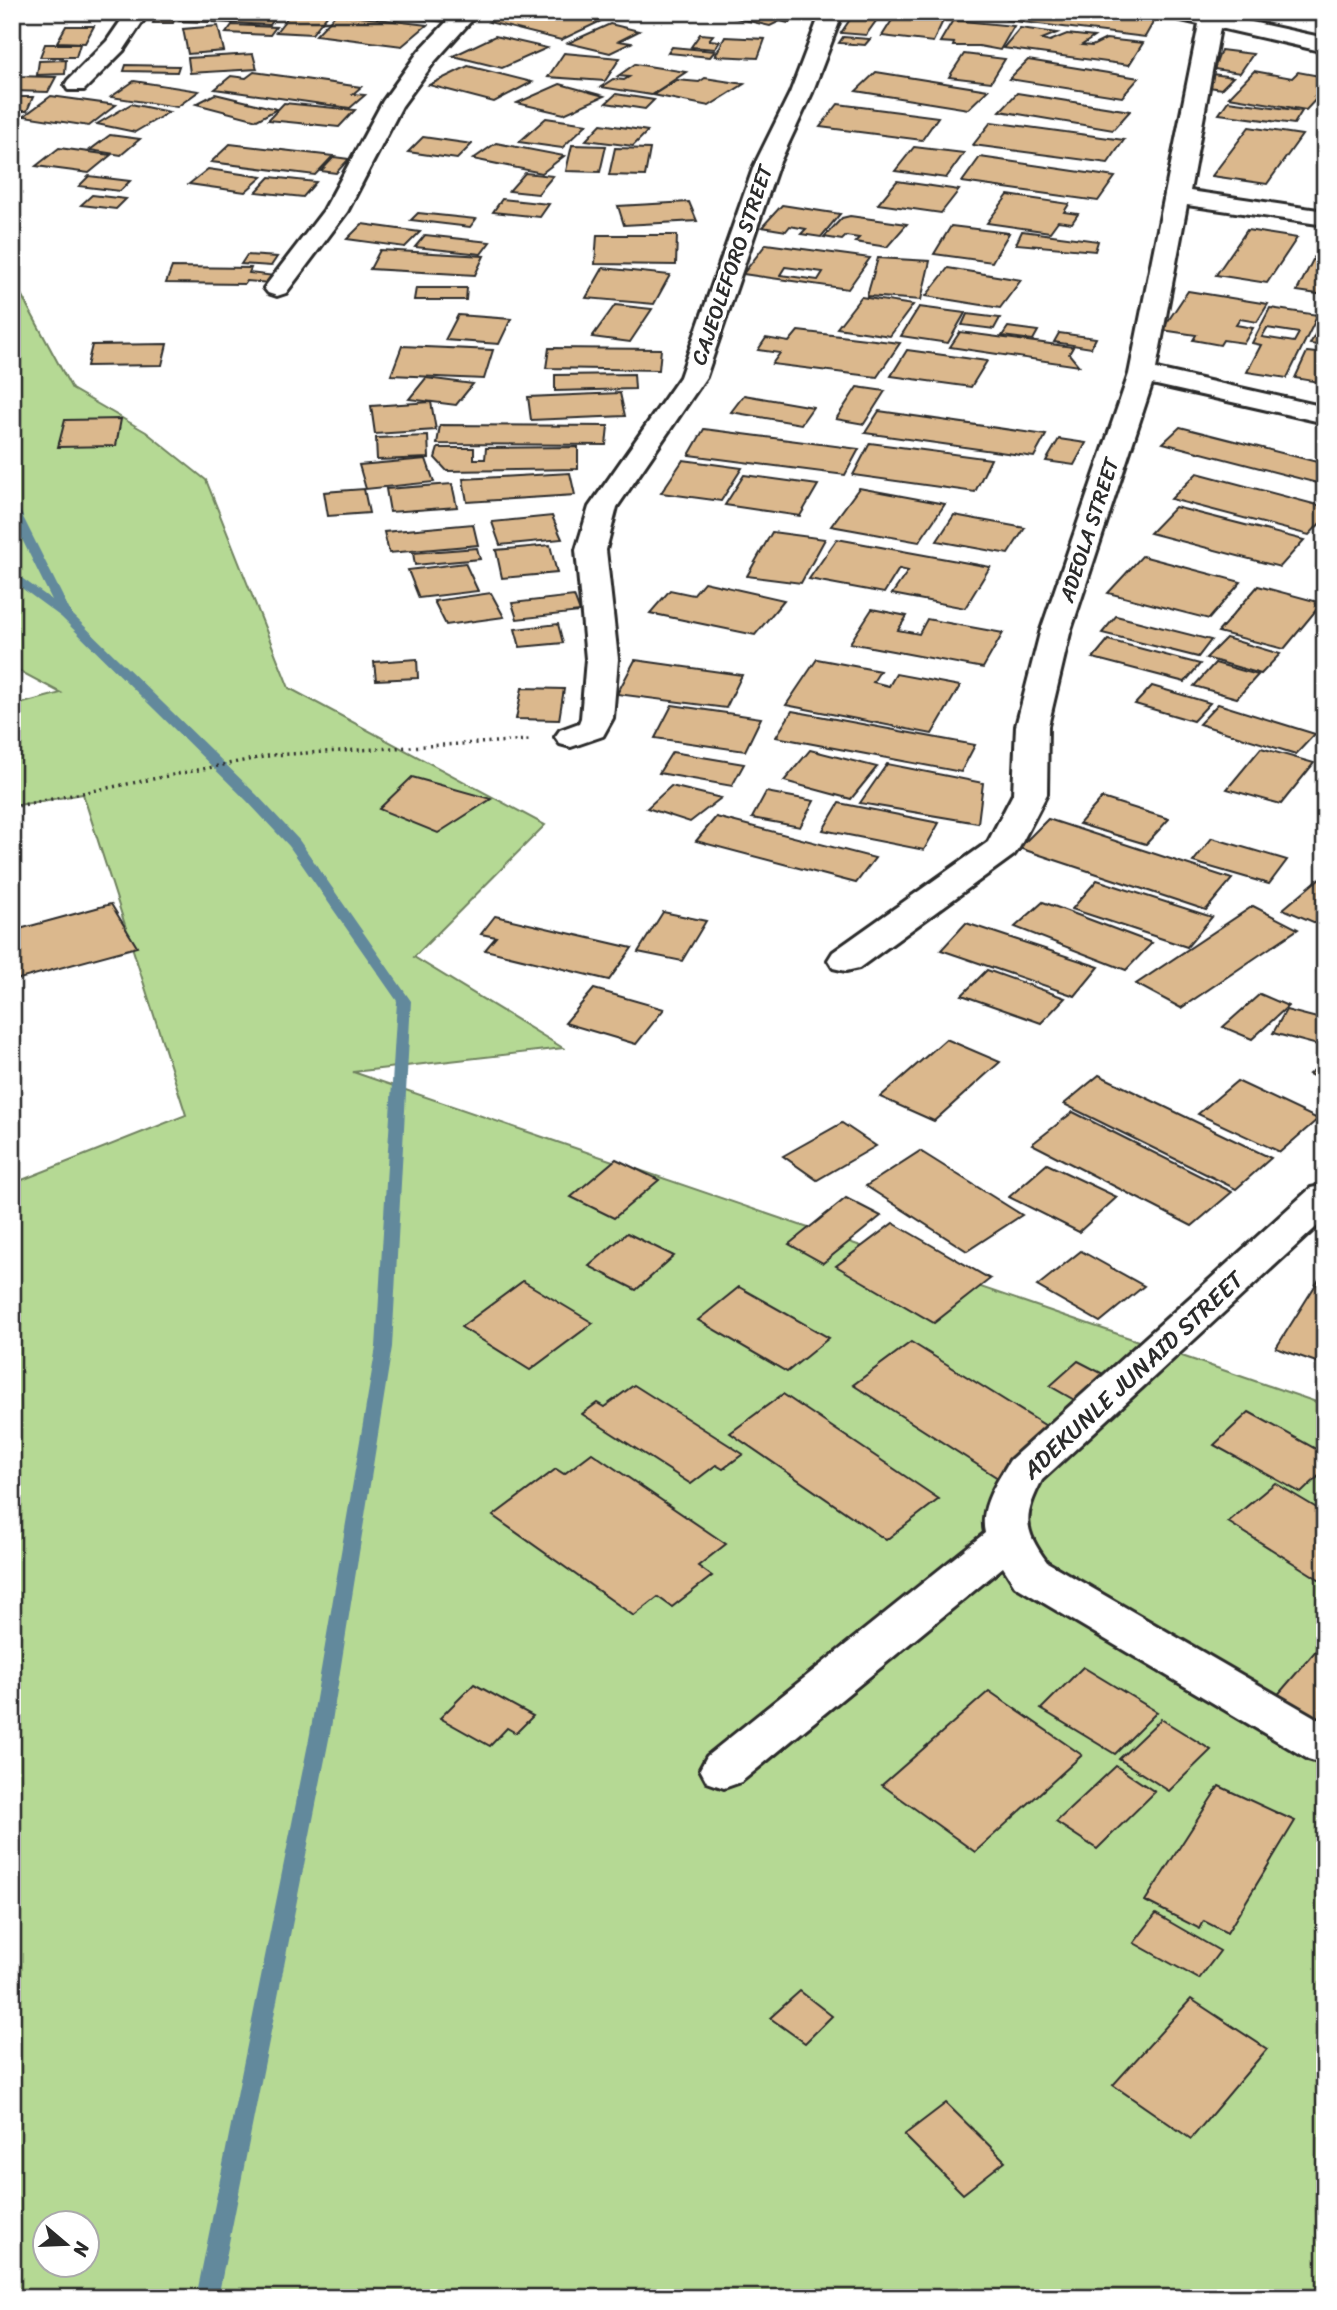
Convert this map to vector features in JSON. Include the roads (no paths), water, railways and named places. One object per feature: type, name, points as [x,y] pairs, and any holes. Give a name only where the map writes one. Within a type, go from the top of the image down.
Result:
[{"type":"street","points":[[76,85],[115,46],[138,12]]},
{"type":"street","points":[[277,288],[335,212],[391,106],[426,56],[468,12]]},
{"type":"street","name":"CAJEOLEFORO STREET","points":[[571,737],[592,729],[597,718],[602,659],[591,550],[603,507],[693,377],[766,166],[801,93],[832,12]]},
{"type":"street","points":[[1176,12],[1325,45]]},
{"type":"street","name":"ADEOLA STREET","points":[[846,960],[1002,848],[1030,794],[1032,726],[1055,633],[1142,374],[1211,20]]},
{"type":"street","points":[[1175,195],[1325,218]]},
{"type":"street","points":[[1142,374],[1325,415]]},
{"type":"street","name":"ADEKUNLE JUNAID STREET","points":[[1019,1557],[1004,1510],[1025,1471],[1325,1197]]},
{"type":"street","points":[[724,1769],[1019,1557],[1325,1746]]},
{"type":"waterway","points":[[12,507],[66,615],[252,798],[294,843],[404,1001],[384,1347],[320,1734],[207,2298]]},
{"type":"waterway","points":[[12,575],[63,614]]}]
